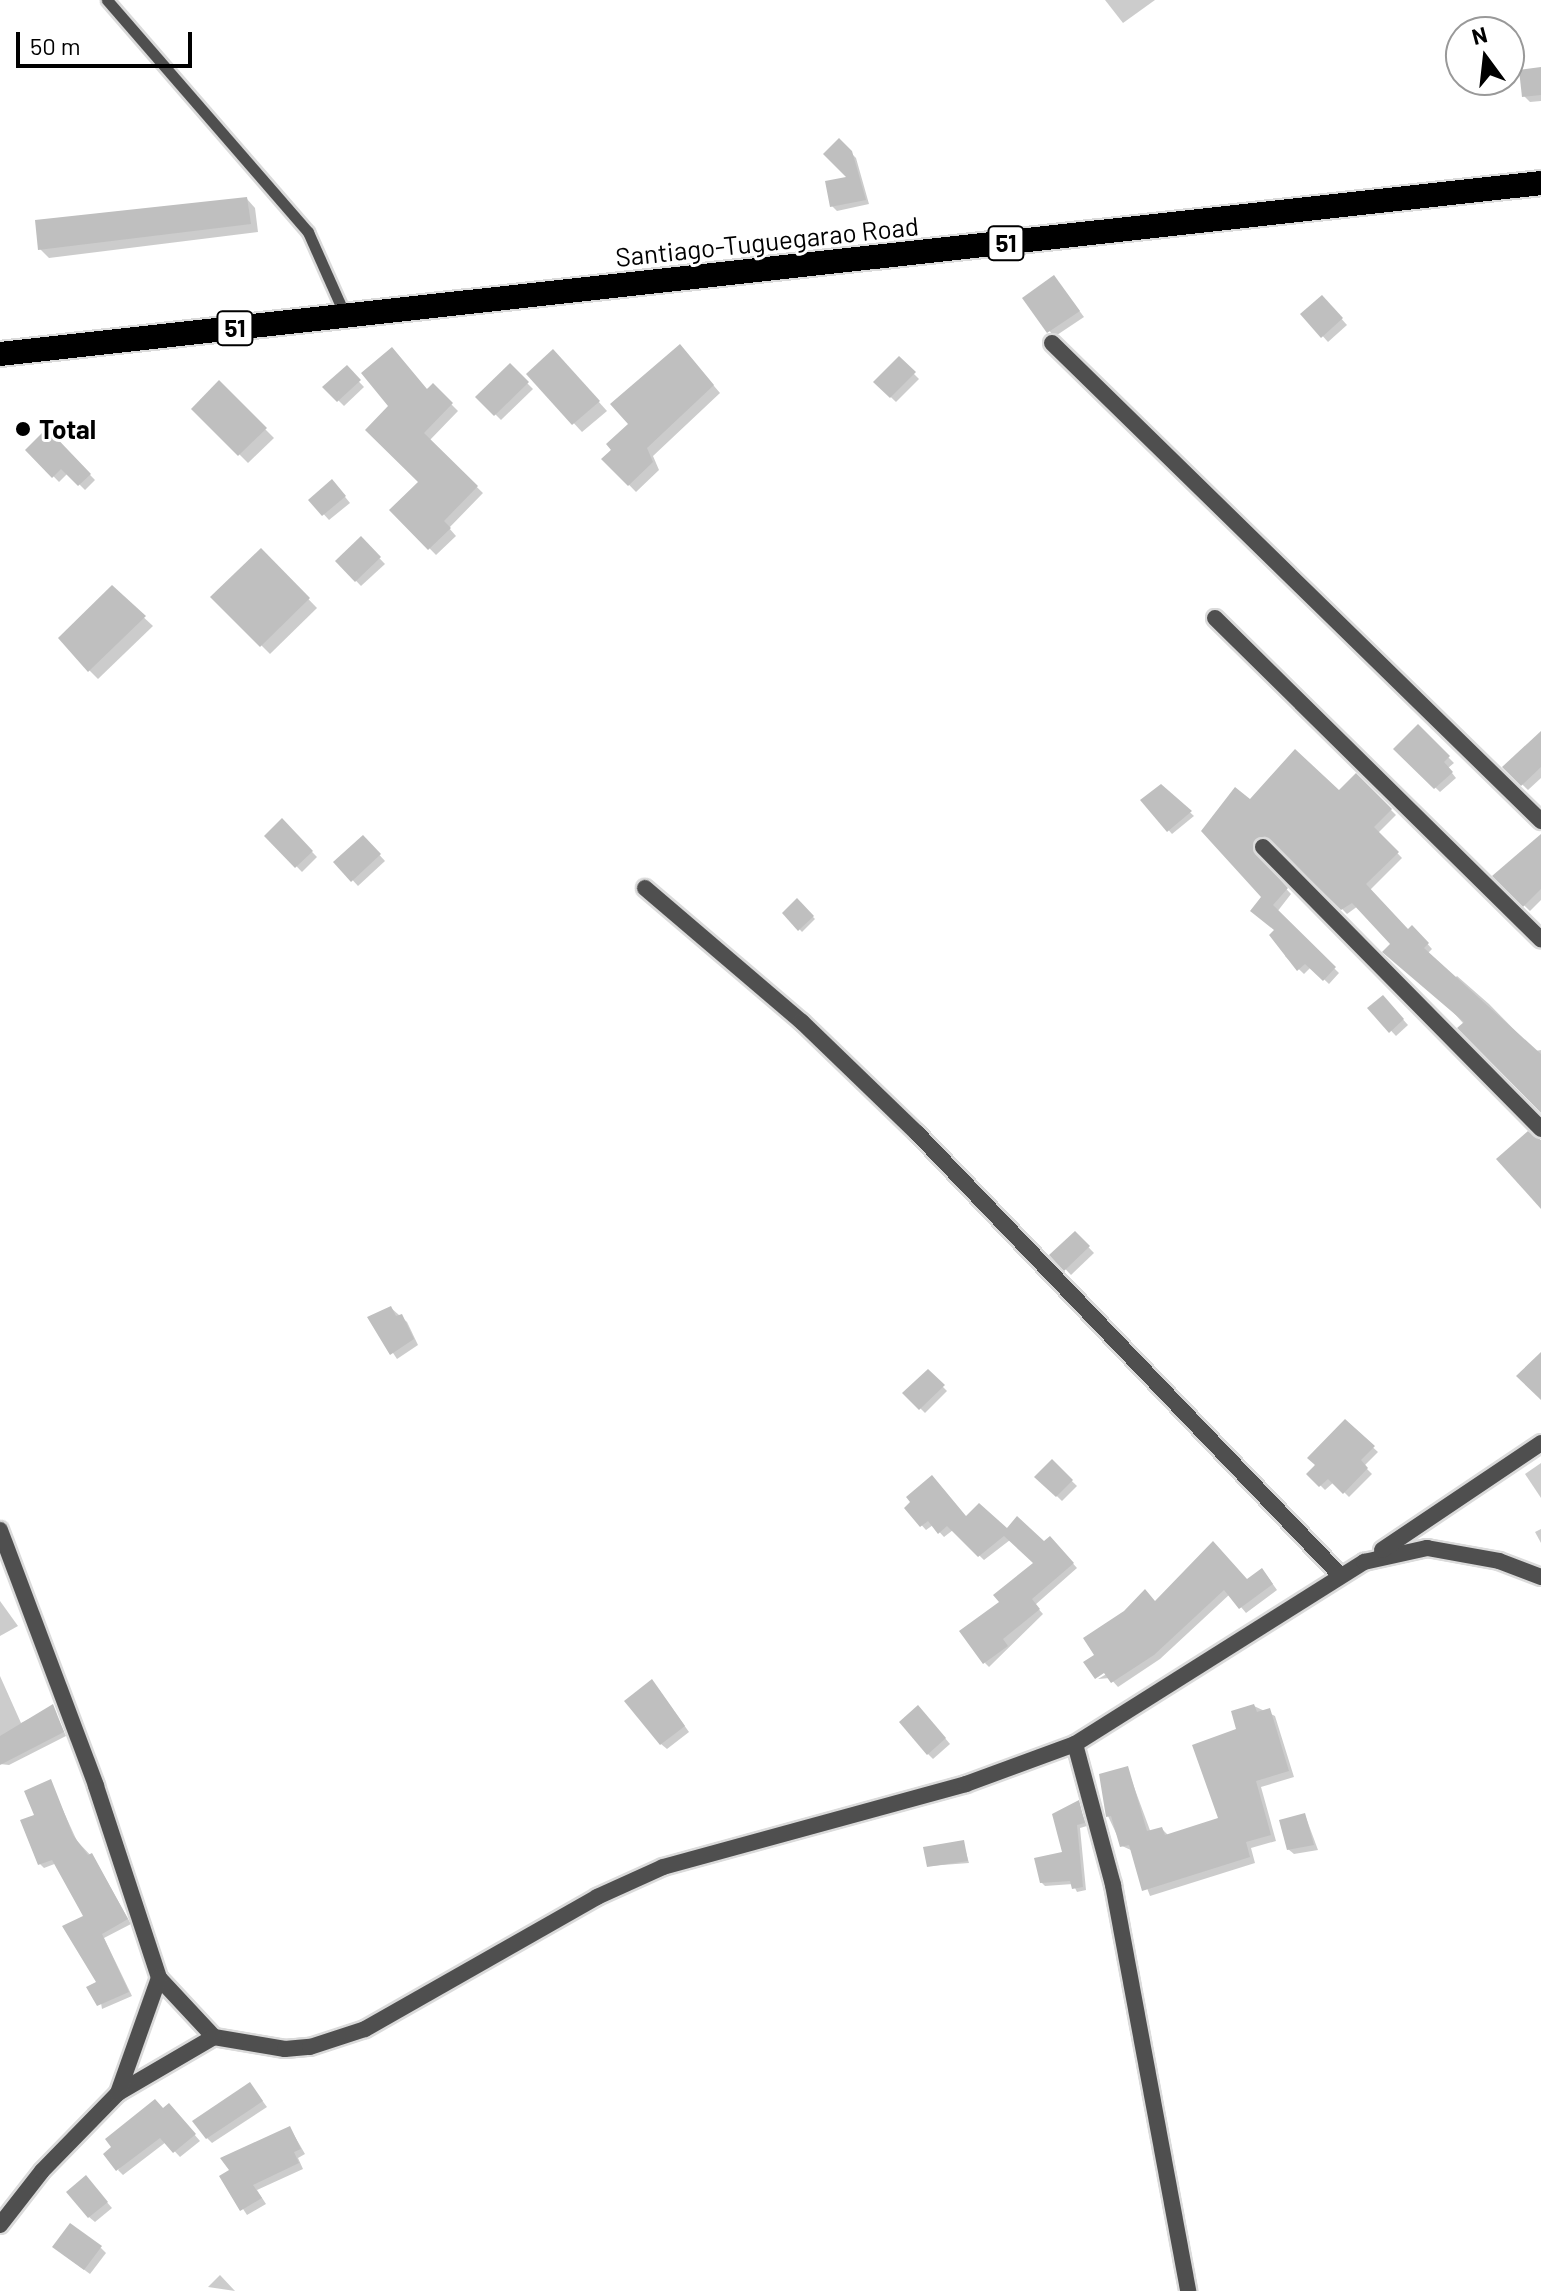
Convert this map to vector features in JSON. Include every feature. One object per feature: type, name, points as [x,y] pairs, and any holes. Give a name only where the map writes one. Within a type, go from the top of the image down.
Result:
[{"type":"highway","name":"Santiago-Tuguegarao Road","points":[[0,354],[1541,183]]},
{"type":"street","points":[[1052,343],[1541,821]]},
{"type":"street","points":[[1215,618],[1541,940]]},
{"type":"street","points":[[1263,847],[1541,1129]]},
{"type":"street","points":[[645,888],[802,1022],[917,1133],[1341,1576]]},
{"type":"street","points":[[0,1530],[96,1786],[159,1978],[214,2037],[285,2049],[338,2039],[663,1867],[966,1784],[1075,1744],[1364,1562],[1541,1443]]},
{"type":"street","points":[[1364,1562],[1427,1548],[1499,1561],[1541,1577]]},
{"type":"street","points":[[1075,1744],[1113,1885],[1188,2291]]},
{"type":"street","points":[[118,2093],[159,1978]]},
{"type":"street","points":[[0,2225],[42,2171],[118,2093],[214,2037]]},
{"type":"lane","points":[[107,0],[308,232],[345,316]]},
{"type":"building","points":[[1541,67],[1541,95],[1522,97],[1525,96],[1525,69]]},
{"type":"building","points":[[839,138],[852,151],[866,200],[830,207],[825,181],[846,177],[823,154]]},
{"type":"building","points":[[247,197],[251,224],[38,250],[35,220]]},
{"type":"building","points":[[1054,275],[1080,311],[1047,333],[1022,298]]},
{"type":"building","points":[[1322,295],[1343,318],[1321,338],[1300,314]]},
{"type":"building","points":[[680,344],[714,385],[647,448],[653,462],[628,486],[601,459],[611,450],[606,444],[628,424],[610,404]]},
{"type":"building","points":[[392,347],[427,389],[433,383],[453,403],[424,433],[478,486],[444,521],[451,528],[428,550],[389,510],[418,482],[365,430],[388,406],[361,373]]},
{"type":"building","points":[[553,349],[600,401],[572,425],[526,374]]},
{"type":"building","points":[[899,356],[916,372],[890,398],[873,382]]},
{"type":"building","points":[[510,363],[529,382],[494,416],[475,397]]},
{"type":"building","points":[[347,365],[361,380],[337,402],[322,387]]},
{"type":"building","points":[[219,380],[267,428],[238,456],[191,409]]},
{"type":"building","points":[[47,428],[91,474],[78,486],[61,469],[52,478],[25,450]]},
{"type":"building","points":[[332,479],[346,496],[322,516],[308,500]]},
{"type":"building","points":[[361,536],[381,557],[355,582],[335,561]]},
{"type":"building","points":[[261,548],[310,598],[260,647],[210,597]]},
{"type":"building","points":[[112,585],[146,616],[88,672],[58,638]]},
{"type":"building","points":[[1418,724],[1450,756],[1444,762],[1453,772],[1434,789],[1393,749]]},
{"type":"building","points":[[1541,731],[1541,767],[1521,786],[1502,767]]},
{"type":"building","points":[[1295,749],[1339,790],[1356,773],[1392,809],[1374,827],[1399,852],[1366,884],[1408,929],[1412,925],[1429,943],[1424,948],[1541,1054],[1541,1113],[1457,1028],[1464,1022],[1382,952],[1390,944],[1352,903],[1341,910],[1265,836],[1255,840],[1253,850],[1288,888],[1273,905],[1336,967],[1323,981],[1305,964],[1297,971],[1269,935],[1274,930],[1250,911],[1261,897],[1201,831],[1235,787],[1250,799]]},
{"type":"building","points":[[1161,784],[1192,811],[1167,832],[1140,800]]},
{"type":"building","points":[[282,818],[313,851],[295,868],[264,836]]},
{"type":"building","points":[[1541,834],[1541,889],[1523,907],[1492,876]]},
{"type":"building","points":[[363,835],[381,854],[351,882],[333,862]]},
{"type":"building","points":[[797,898],[814,916],[798,931],[782,913]]},
{"type":"building","points":[[1383,995],[1404,1019],[1389,1033],[1367,1008]]},
{"type":"building","points":[[1528,1131],[1541,1140],[1541,1209],[1496,1159]]},
{"type":"building","points":[[1075,1231],[1090,1246],[1064,1271],[1049,1255]]},
{"type":"building","points":[[391,1306],[396,1316],[402,1314],[414,1339],[390,1355],[367,1317]]},
{"type":"building","points":[[1541,1352],[1541,1400],[1516,1376]]},
{"type":"building","points":[[928,1369],[945,1385],[919,1410],[902,1393]]},
{"type":"building","points":[[1345,1419],[1375,1446],[1361,1460],[1368,1468],[1343,1494],[1328,1479],[1319,1487],[1306,1474],[1315,1465],[1307,1458]]},
{"type":"building","points":[[1052,1459],[1073,1480],[1056,1497],[1034,1477]]},
{"type":"building","points":[[932,1475],[966,1516],[979,1503],[1007,1528],[1017,1516],[1044,1541],[1050,1536],[1074,1563],[1032,1599],[1040,1609],[1003,1639],[1008,1646],[983,1664],[959,1631],[999,1602],[993,1595],[1033,1563],[1004,1536],[978,1557],[947,1526],[938,1534],[928,1521],[920,1527],[904,1508],[910,1502],[906,1497]]},
{"type":"building","points":[[1213,1541],[1247,1579],[1262,1568],[1273,1584],[1239,1609],[1224,1590],[1154,1655],[1111,1683],[1104,1673],[1095,1679],[1083,1662],[1094,1655],[1083,1638],[1124,1611],[1145,1589],[1155,1601]]},
{"type":"building","points":[[652,1679],[685,1726],[660,1745],[624,1701]]},
{"type":"building","points":[[53,1704],[64,1732],[0,1765],[0,1736]]},
{"type":"building","points":[[1254,1704],[1257,1712],[1270,1708],[1289,1771],[1256,1781],[1271,1835],[1246,1842],[1250,1857],[1142,1891],[1129,1845],[1120,1847],[1111,1816],[1106,1817],[1099,1774],[1128,1766],[1147,1831],[1162,1827],[1165,1835],[1218,1818],[1192,1745],[1236,1729],[1231,1711]]},
{"type":"building","points":[[918,1705],[946,1738],[927,1755],[899,1722]]},
{"type":"building","points":[[51,1779],[73,1835],[88,1855],[92,1853],[128,1919],[102,1934],[129,1992],[97,2006],[86,1987],[96,1982],[62,1926],[83,1916],[52,1860],[38,1865],[20,1820],[34,1815],[24,1791]]},
{"type":"building","points":[[1079,1800],[1085,1823],[1077,1825],[1083,1887],[1072,1889],[1070,1881],[1040,1883],[1034,1858],[1062,1852],[1052,1814]]},
{"type":"building","points":[[1305,1813],[1314,1845],[1287,1850],[1279,1820]]},
{"type":"building","points":[[964,1840],[968,1861],[927,1867],[923,1847]]},
{"type":"building","points":[[250,2082],[263,2101],[206,2139],[192,2121]]},
{"type":"building","points":[[155,2099],[163,2108],[169,2103],[196,2134],[173,2153],[160,2138],[116,2171],[103,2154],[111,2147],[105,2139]]},
{"type":"building","points":[[290,2126],[301,2149],[294,2152],[299,2163],[253,2185],[262,2198],[240,2211],[219,2176],[229,2170],[220,2158]]},
{"type":"building","points":[[86,2175],[108,2202],[88,2218],[66,2192]]},
{"type":"building","points":[[70,2223],[102,2246],[84,2270],[52,2247]]},
{"type":"place","name":"Total","points":[[23,429]]}]
